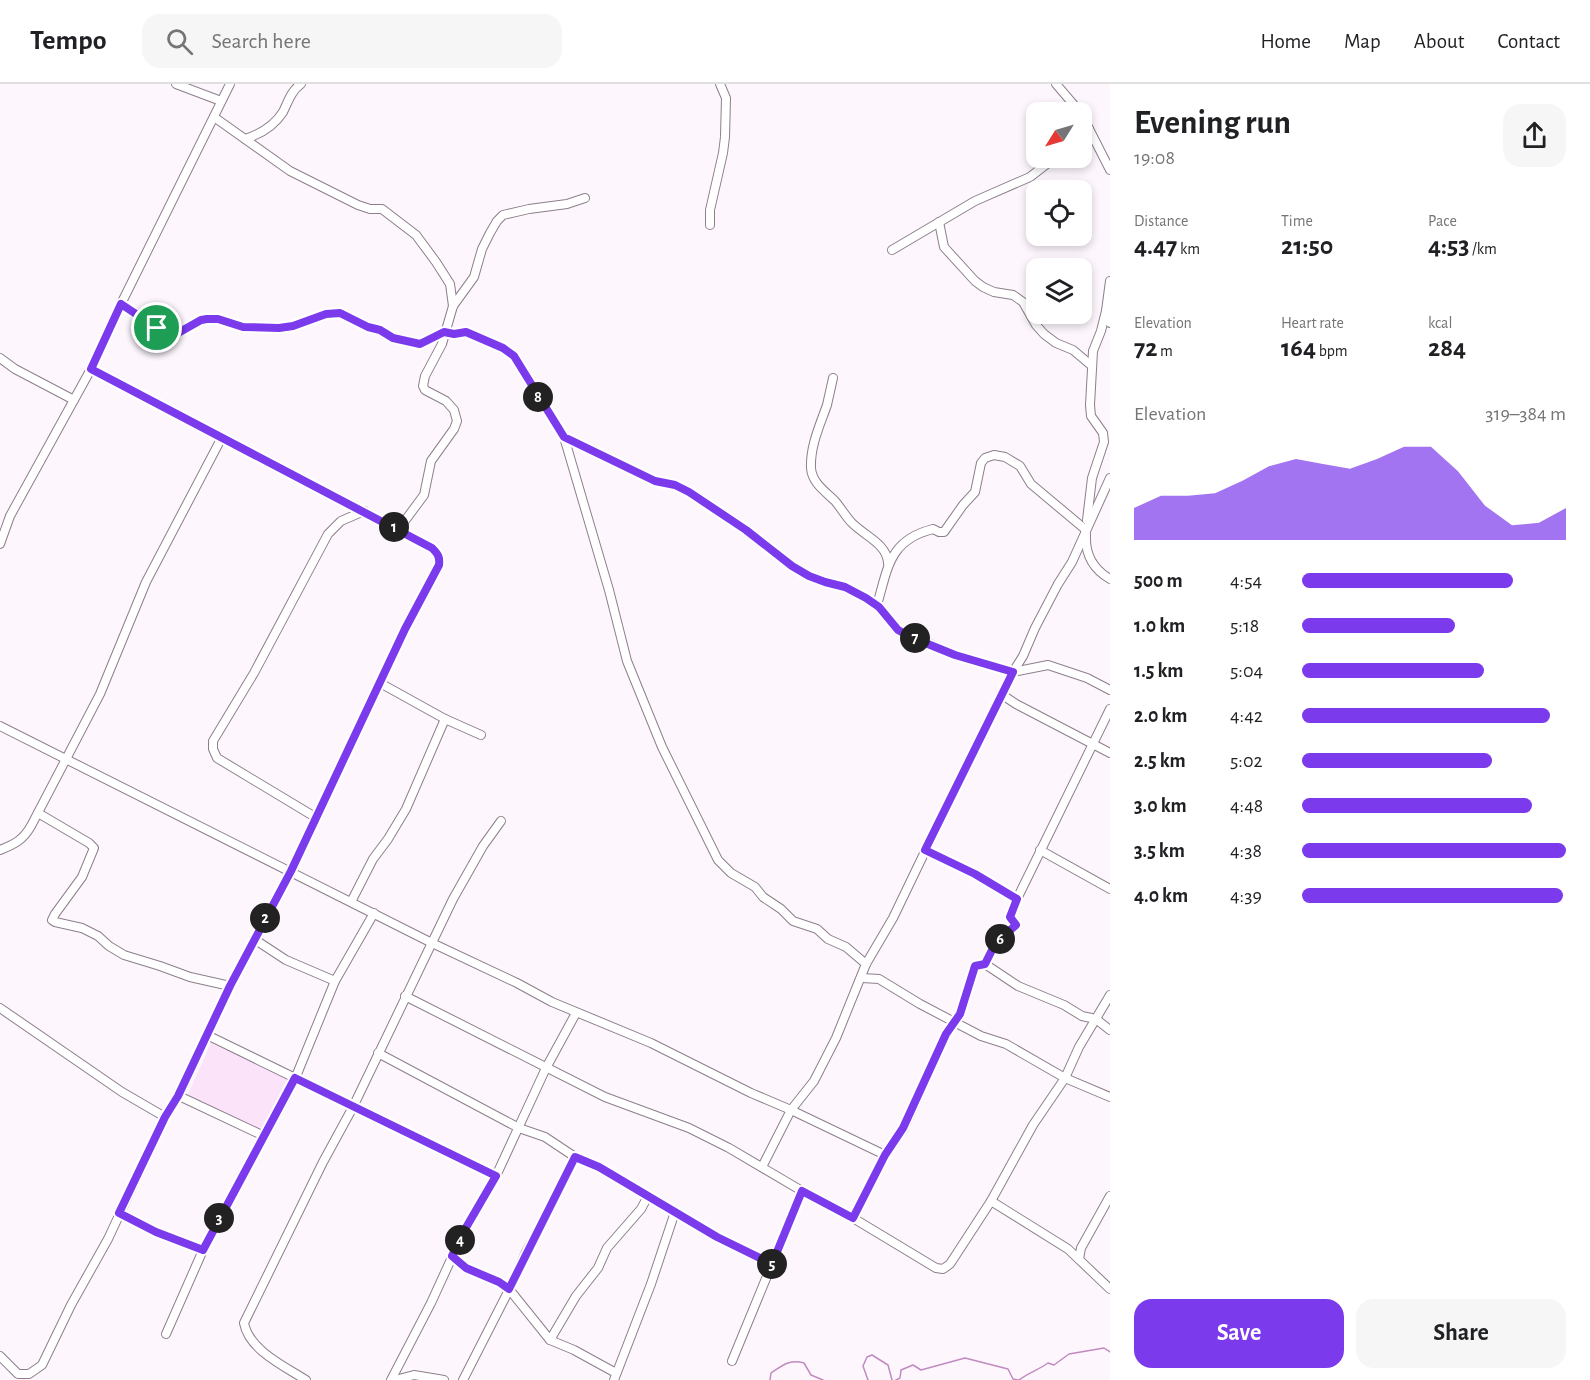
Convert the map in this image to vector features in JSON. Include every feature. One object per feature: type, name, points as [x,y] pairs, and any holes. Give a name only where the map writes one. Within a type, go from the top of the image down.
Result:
[{"type":"street","points":[[176,84],[221,101]]},
{"type":"street","points":[[0,544],[10,516],[91,369],[230,84]]},
{"type":"street","points":[[245,139],[260,134],[275,122],[289,98],[301,84]]},
{"type":"street","points":[[710,225],[710,210],[725,137],[726,99],[720,84]]},
{"type":"street","points":[[1056,84],[1071,102]]},
{"type":"street","points":[[214,117],[290,171],[357,205],[382,210],[416,235],[450,284],[453,306]]},
{"type":"street","points":[[1092,135],[1110,170]]},
{"type":"street","points":[[892,250],[975,201],[1030,177],[1042,168]]},
{"type":"street","points":[[398,530],[424,495],[430,461],[454,429],[457,421],[454,410],[446,401],[425,390],[423,386],[425,376],[442,344],[453,306],[474,277],[482,249],[497,221],[503,215],[567,204],[585,198]]},
{"type":"street","points":[[939,222],[944,247],[975,281],[983,288],[1013,295],[1023,302],[1044,334],[1056,343],[1073,350],[1092,366]]},
{"type":"street","points":[[1110,281],[1106,311],[1093,351],[1091,416],[1103,433],[1104,442],[1092,478],[1085,548],[1093,566],[1110,579]]},
{"type":"street","points":[[121,304],[170,334],[178,333],[207,319],[218,319],[243,327],[279,328],[293,326],[326,314],[340,313],[393,338],[420,344],[444,332],[454,334],[466,332],[503,348],[514,356],[564,437],[609,590],[627,661],[662,747],[718,860],[731,873],[755,887],[763,897],[781,909],[793,921],[817,929],[828,939],[844,945],[866,964]]},
{"type":"street","points":[[1106,311],[1110,323]]},
{"type":"street","points":[[0,358],[15,369],[74,400]]},
{"type":"street","points":[[0,365],[15,369]]},
{"type":"street","points":[[0,1356],[18,1374],[29,1374],[42,1365],[71,1305],[108,1239],[230,986],[291,871],[315,817],[439,565],[438,553],[432,548],[91,369]]},
{"type":"street","points":[[832,378],[817,430],[811,466],[812,474],[851,522],[888,554],[888,564],[877,606]]},
{"type":"street","points":[[564,437],[655,481],[673,484],[687,491],[746,530],[792,566],[825,582],[845,587],[877,606],[898,630],[913,638],[955,655],[1013,672],[1048,665],[1087,678],[1110,690]]},
{"type":"street","points":[[0,850],[15,845],[24,837],[38,813],[100,694],[146,582],[221,439]]},
{"type":"street","points":[[888,564],[897,549],[909,537],[918,532],[933,529],[944,532],[948,528],[956,514],[975,492],[981,463],[985,458],[994,454],[1005,457],[1020,466],[1031,484],[1086,530]]},
{"type":"street","points":[[762,1167],[791,1110],[814,1081],[836,1038],[866,964],[893,918],[1013,672],[1058,584],[1072,562],[1110,478]]},
{"type":"street","points":[[315,817],[217,758],[213,749],[213,741],[254,673],[328,534],[341,521],[364,511]]},
{"type":"street","points":[[380,684],[445,719],[481,735]]},
{"type":"street","points":[[1002,694],[1016,704],[1110,753]]},
{"type":"street","points":[[985,964],[995,944],[1016,925],[1010,917],[1017,899],[1110,709]]},
{"type":"street","points":[[351,902],[373,859],[406,809],[445,719]]},
{"type":"street","points":[[0,726],[576,1013],[599,1020],[651,1043],[751,1093],[885,1155]]},
{"type":"street","points":[[38,813],[94,848],[82,877],[52,920],[82,928],[98,936],[124,955],[190,978],[230,986]]},
{"type":"street","points":[[306,1380],[258,1348],[246,1335],[244,1323],[474,860],[492,830],[501,821]]},
{"type":"street","points":[[925,850],[975,874],[1017,899]]},
{"type":"street","points":[[1040,850],[1110,890]]},
{"type":"street","points":[[166,1334],[203,1250],[295,1078],[335,981],[374,914]]},
{"type":"street","points":[[254,939],[286,960],[335,981]]},
{"type":"street","points":[[853,1218],[885,1155],[908,1120],[946,1034],[957,1021],[975,966],[985,964],[1018,986],[1064,1005],[1082,1016],[1096,1019],[1110,1030]]},
{"type":"street","points":[[862,978],[879,979],[920,1004],[981,1035],[1006,1044],[1065,1078],[1110,1097]]},
{"type":"street","points":[[405,996],[605,1096],[689,1128],[853,1218],[936,1268],[943,1269],[950,1264],[991,1201],[1033,1125],[1065,1078],[1079,1047],[1110,995]]},
{"type":"street","points":[[0,1008],[122,1092],[165,1117]]},
{"type":"street","points":[[393,1380],[464,1231],[496,1176],[546,1068],[576,1013]]},
{"type":"street","points":[[207,1035],[496,1176]]},
{"type":"street","points":[[378,1053],[519,1128],[545,1137],[575,1157],[599,1167],[717,1237],[772,1264]]},
{"type":"street","points":[[178,1096],[264,1136]]},
{"type":"street","points":[[464,1380],[575,1157]]},
{"type":"street","points":[[732,1361],[802,1191]]},
{"type":"street","points":[[550,1340],[576,1296],[598,1268],[607,1248],[641,1209],[648,1196]]},
{"type":"street","points":[[1078,1259],[1081,1248],[1110,1196]]},
{"type":"street","points":[[991,1201],[1068,1249],[1110,1289]]},
{"type":"street","points":[[452,1256],[466,1268],[499,1282],[509,1289],[550,1340],[574,1350],[615,1377],[655,1273],[675,1212]]},
{"type":"street","points":[[119,1213],[156,1232],[203,1250]]},
{"type":"street","points":[[393,1380],[414,1375],[444,1380]]},
{"type":"shaded area","points":[[211,1043],[288,1079],[263,1132],[187,1096]]},
{"type":"waterway","points":[[1019,1380],[1048,1363],[1054,1365],[1069,1354],[1104,1348],[1110,1352]]},
{"type":"waterway","points":[[868,1380],[863,1366],[867,1357],[872,1355],[888,1365],[892,1380]]},
{"type":"waterway","points":[[896,1380],[900,1378],[901,1370],[913,1365],[921,1370],[965,1358],[1008,1369],[1013,1379],[1018,1380]]},
{"type":"waterway","points":[[770,1380],[771,1373],[791,1362],[804,1363],[811,1375],[823,1380]]},
{"type":"route","points":[[121,304],[157,328],[170,334],[178,333],[201,320],[218,319],[243,327],[279,328],[293,326],[326,314],[340,313],[393,338],[420,344],[444,332],[454,334],[466,332],[503,348],[514,356],[564,437],[655,481],[675,485],[689,492],[746,530],[792,566],[809,576],[845,587],[866,598],[879,607],[898,630],[913,638],[955,655],[1013,672],[925,850],[975,874],[1017,899],[1010,917],[1016,925],[995,944],[985,964],[975,966],[957,1021],[946,1034],[903,1128],[885,1155],[853,1218],[802,1191],[772,1264],[717,1237],[599,1167],[575,1157],[509,1289],[499,1282],[466,1268],[452,1256],[496,1176],[295,1078],[203,1250],[156,1232],[119,1213],[230,986],[291,871],[329,786],[368,710],[405,629],[439,565],[438,553],[432,548],[91,369],[121,304]]}]
